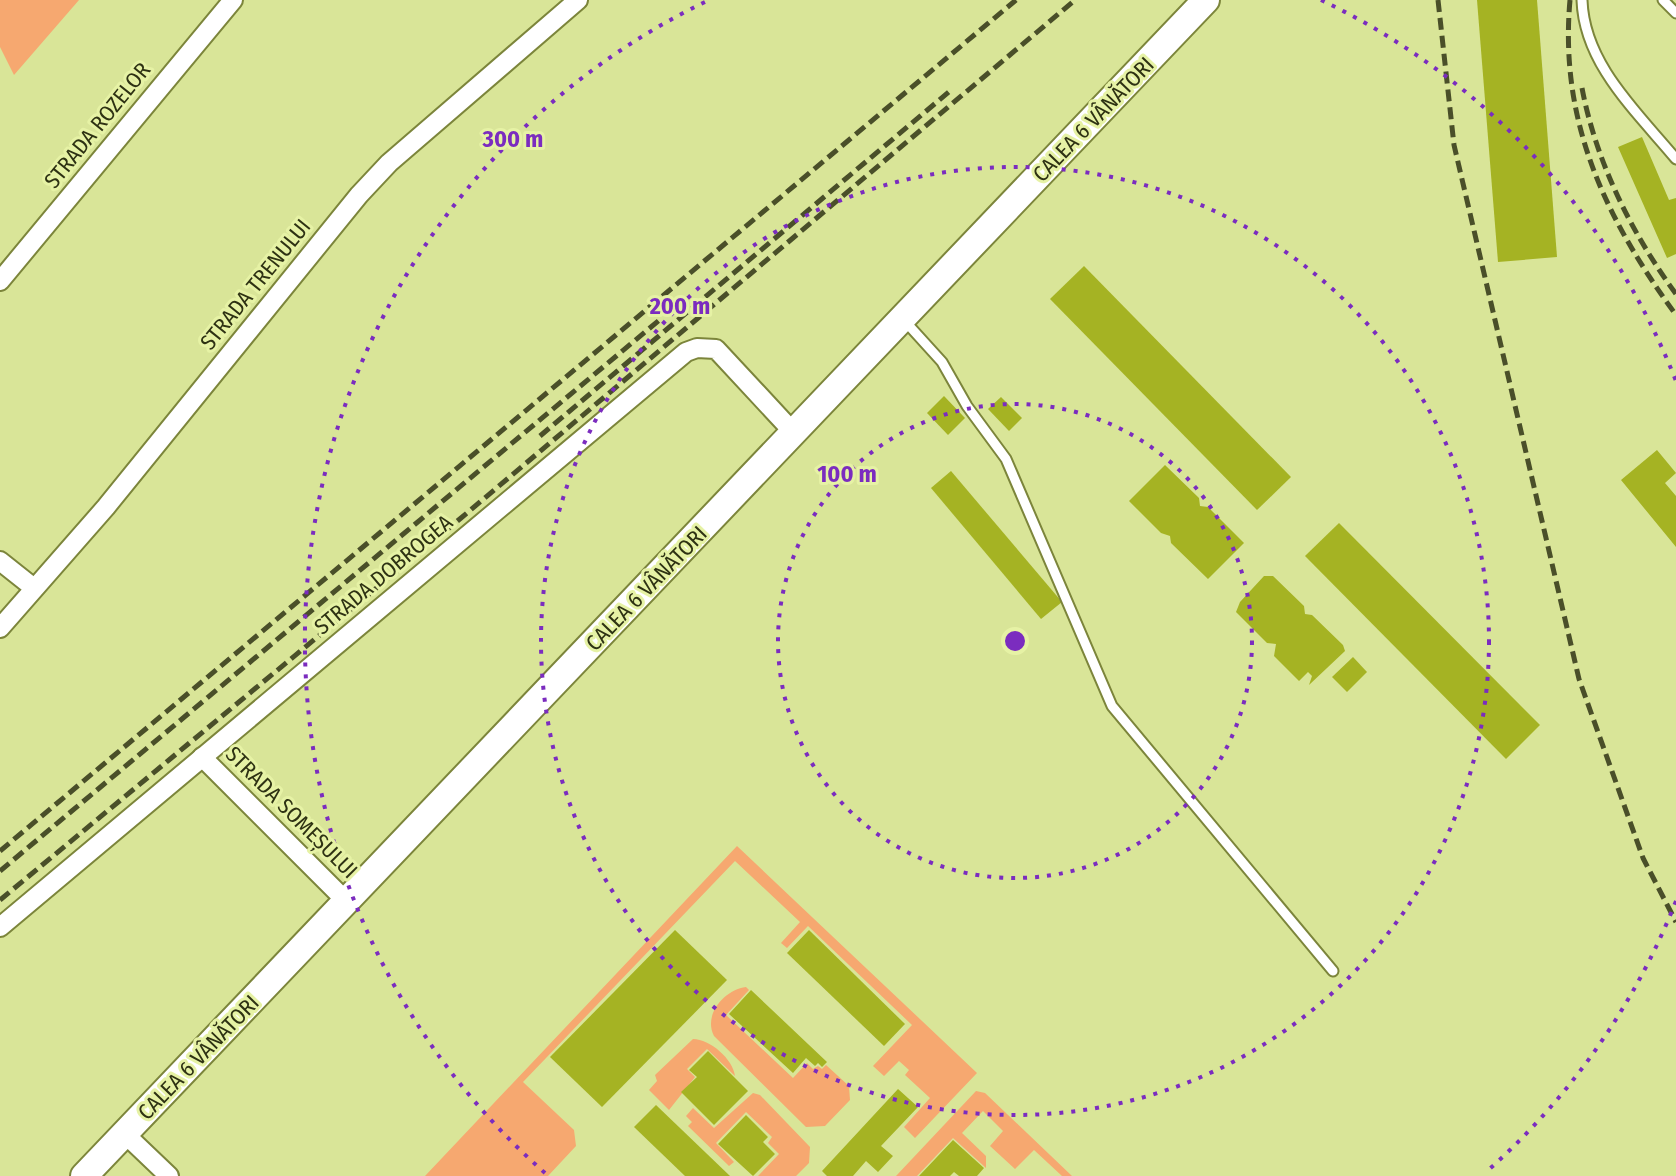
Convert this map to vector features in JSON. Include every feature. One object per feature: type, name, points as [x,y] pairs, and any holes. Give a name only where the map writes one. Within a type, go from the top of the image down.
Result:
[{"type":"main road","name":"CALEA 6 VÂNĂTORI","points":[[84,1176],[1206,0]]},
{"type":"street","name":"STRADA ROZELOR","points":[[0,281],[233,0]]},
{"type":"street","name":"STRADA TRENULUI","points":[[0,628],[106,507],[359,195],[389,163],[578,0]]},
{"type":"street","name":"STRADA DOBROGEA","points":[[0,927],[686,352],[697,348],[716,349],[794,433]]},
{"type":"street","points":[[0,561],[34,588]]},
{"type":"street","name":"STRADA SOMEȘULUI","points":[[202,757],[347,902]]},
{"type":"street","points":[[125,1134],[169,1176]]},
{"type":"lane","points":[[1582,0],[1588,38],[1600,64],[1676,159]]},
{"type":"lane","points":[[1663,0],[1676,13]]},
{"type":"lane","points":[[902,319],[942,362],[967,406],[1006,459],[1112,706],[1333,971]]},
{"type":"shaded area","points":[[0,0],[79,0],[14,75],[0,47]]},
{"type":"shaded area","points":[[737,846],[977,1073],[915,1138],[904,1127],[930,1098],[905,1075],[909,1070],[899,1061],[884,1076],[873,1066],[912,1025],[808,926],[787,948],[781,943],[800,922],[735,861],[523,1082],[574,1130],[576,1146],[548,1176],[425,1176]]},
{"type":"shaded area","points":[[746,987],[749,990],[726,1015],[793,1078],[807,1063],[813,1069],[818,1066],[822,1069],[826,1065],[849,1086],[850,1100],[825,1126],[806,1127],[714,1036],[711,1028],[713,1012],[723,998]]},
{"type":"shaded area","points":[[693,1039],[706,1042],[720,1051],[730,1063],[735,1076],[707,1049],[687,1069],[695,1077],[669,1110],[649,1090],[657,1081],[655,1075]]},
{"type":"shaded area","points":[[976,1091],[985,1093],[1072,1176],[1062,1176],[1034,1150],[1015,1169],[990,1146],[1003,1131],[983,1111],[962,1133],[986,1156],[986,1168],[953,1138],[917,1176],[896,1176]]},
{"type":"shaded area","points":[[753,1093],[760,1095],[810,1147],[809,1163],[796,1176],[758,1176],[779,1154],[768,1143],[772,1137],[746,1112],[716,1143],[734,1162],[729,1166],[688,1126],[692,1122],[686,1116],[693,1108],[714,1128]]},
{"type":"building","points":[[1477,0],[1537,0],[1557,257],[1498,262]]},
{"type":"building","points":[[1642,137],[1669,200],[1676,198],[1676,254],[1667,258],[1618,147]]},
{"type":"building","points":[[1084,266],[1291,477],[1257,510],[1050,299]]},
{"type":"building","points":[[944,396],[965,418],[948,435],[927,413]]},
{"type":"building","points":[[1001,397],[1022,418],[1009,431],[988,409]]},
{"type":"building","points":[[1657,450],[1676,473],[1665,483],[1676,496],[1676,547],[1621,480]]},
{"type":"building","points":[[1165,465],[1199,498],[1200,506],[1208,507],[1244,543],[1208,579],[1171,543],[1170,536],[1161,533],[1129,501]]},
{"type":"building","points":[[951,471],[1062,602],[1041,619],[931,488]]},
{"type":"building","points":[[1339,523],[1540,725],[1506,759],[1305,556]]},
{"type":"building","points":[[1264,576],[1273,576],[1304,606],[1305,614],[1312,615],[1343,645],[1345,651],[1309,685],[1312,676],[1308,672],[1299,681],[1274,656],[1276,644],[1267,643],[1236,612],[1240,602]]},
{"type":"building","points":[[1353,657],[1367,672],[1347,692],[1332,677]]},
{"type":"building","points":[[675,930],[727,980],[602,1107],[550,1057]]},
{"type":"building","points":[[809,930],[905,1024],[884,1046],[787,953]]},
{"type":"building","points":[[751,990],[827,1062],[822,1067],[818,1063],[815,1066],[806,1058],[793,1073],[729,1014]]},
{"type":"building","points":[[708,1051],[748,1091],[714,1125],[681,1092],[697,1077],[689,1070]]},
{"type":"building","points":[[898,1089],[918,1107],[881,1146],[893,1156],[878,1172],[866,1161],[853,1176],[827,1176],[822,1171]]},
{"type":"building","points":[[656,1105],[730,1176],[685,1176],[634,1127]]},
{"type":"building","points":[[746,1115],[768,1137],[763,1142],[775,1154],[753,1176],[718,1144]]},
{"type":"building","points":[[953,1140],[984,1168],[977,1176],[959,1176],[954,1172],[950,1176],[919,1176]]},
{"type":"railway","points":[[0,851],[1016,0]]},
{"type":"railway","points":[[0,900],[461,518],[1075,0]]},
{"type":"railway","points":[[1438,0],[1454,145],[1579,679],[1643,858],[1676,922]]},
{"type":"railway","points":[[1570,0],[1572,87],[1580,128],[1593,167],[1628,242],[1676,315]]},
{"type":"railway","points":[[1582,88],[1606,170],[1645,247],[1676,294]]},
{"type":"railway","points":[[540,436],[950,91]]},
{"type":"railway","points":[[0,871],[663,317]]}]
